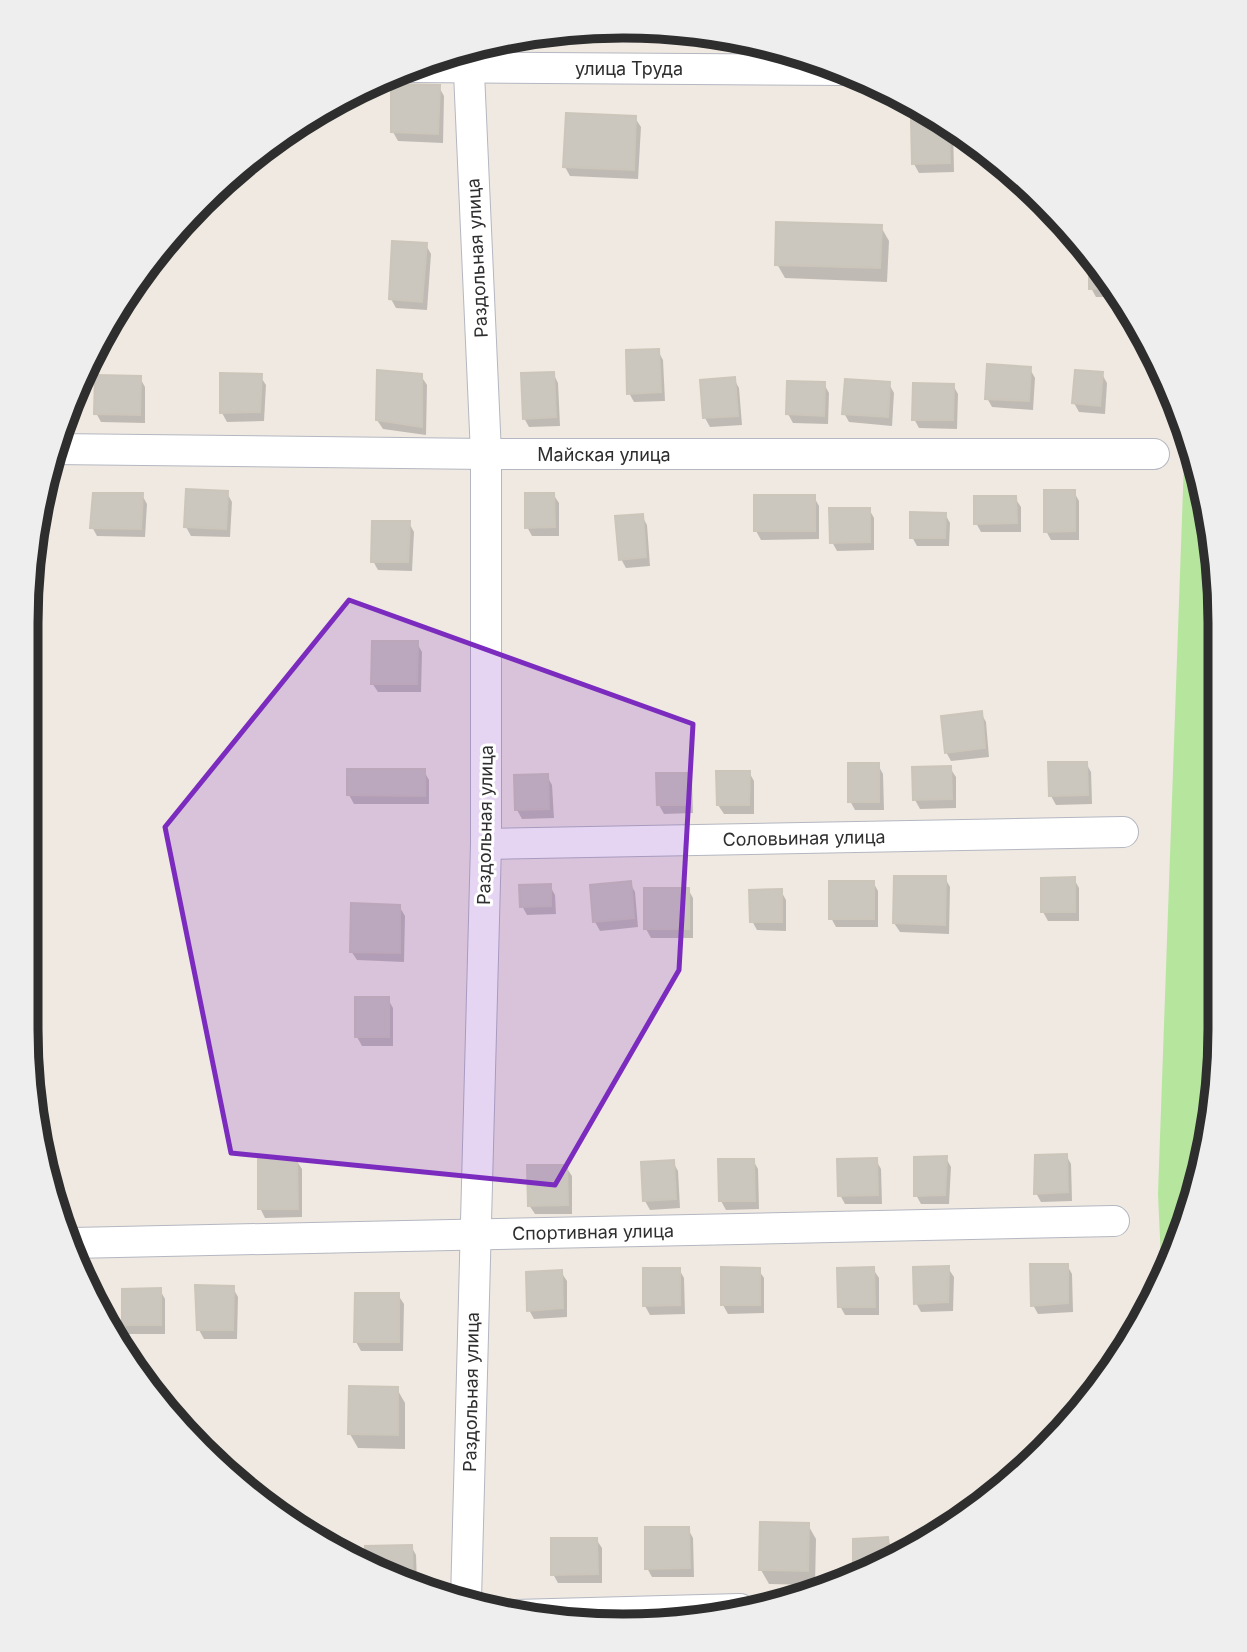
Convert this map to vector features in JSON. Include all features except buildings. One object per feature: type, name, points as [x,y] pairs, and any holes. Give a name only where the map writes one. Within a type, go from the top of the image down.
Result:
[{"type":"street","name":"улица Труда","points":[[472,58],[805,68]]},
{"type":"street","name":"Раздольная улица","points":[[466,1592],[485,844],[486,454],[468,59]]},
{"type":"street","name":"Майская улица","points":[[65,449],[486,454],[1154,454]]},
{"type":"street","name":"Соловьиная улица","points":[[485,844],[1123,832]]},
{"type":"street","name":"Спортивная улица","points":[[80,1243],[1114,1221]]},
{"type":"street","points":[[600,1613],[674,1611]]},
{"type":"highlighted area","points":[[349,600],[693,724],[679,970],[555,1185],[231,1153],[165,827]]},
{"type":"green space","points":[[1184,457],[1197,509],[1207,585],[1207,1067],[1189,1180],[1161,1259],[1158,1194]]}]
